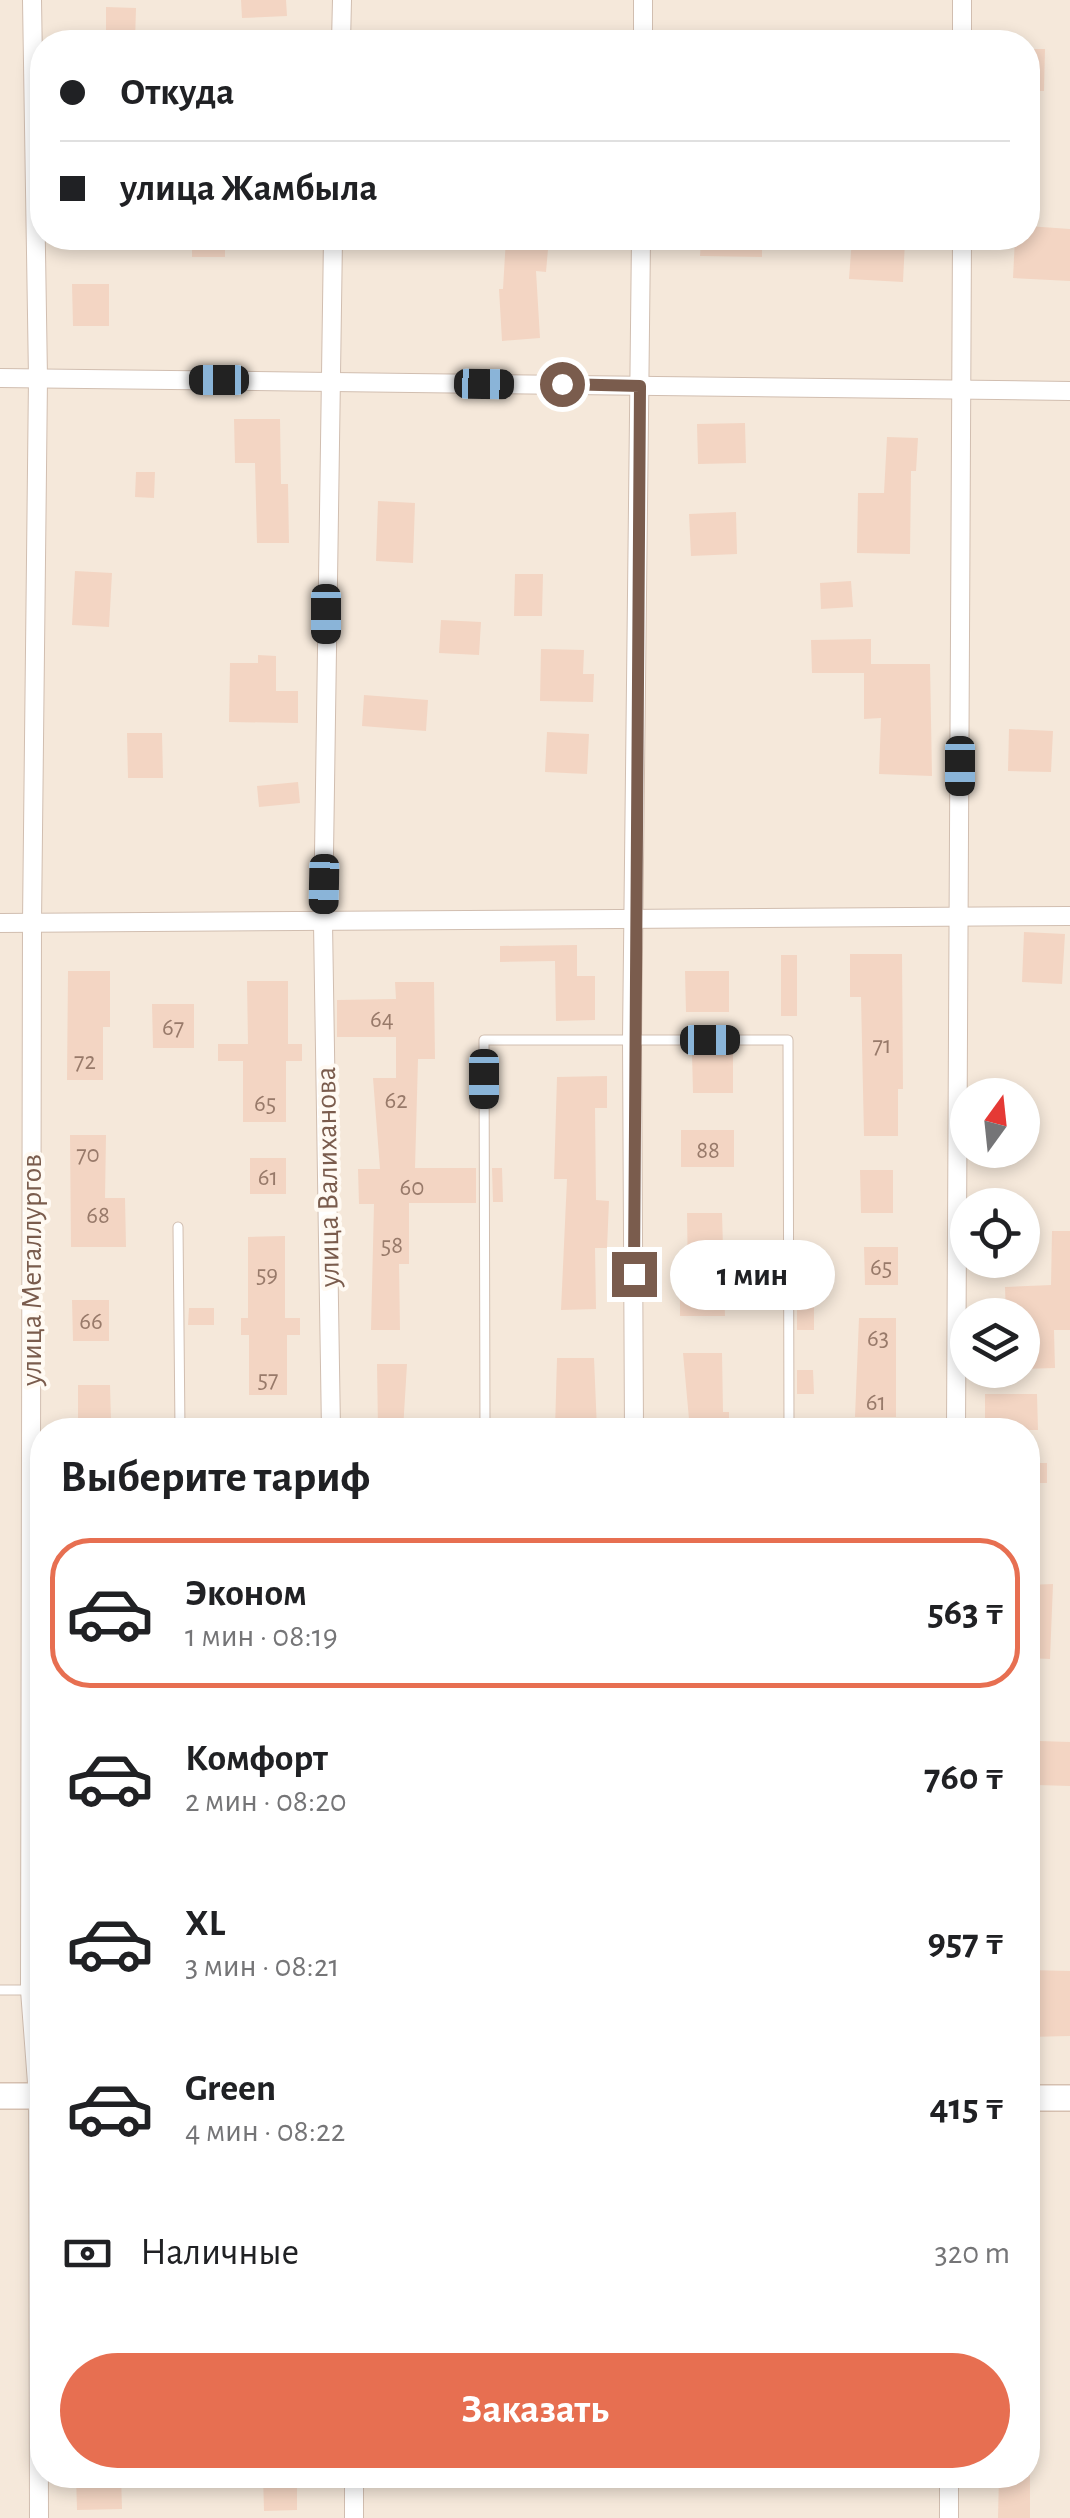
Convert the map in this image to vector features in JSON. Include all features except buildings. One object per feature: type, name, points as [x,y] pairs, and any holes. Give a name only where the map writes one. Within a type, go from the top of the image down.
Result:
[{"type":"main road","points":[[0,2096],[30,2096]]},
{"type":"main road","points":[[1040,2098],[1070,2098]]},
{"type":"street","name":"улица Металлургов","points":[[32,0],[32,30]]},
{"type":"street","points":[[341,30],[342,0]]},
{"type":"street","points":[[643,0],[643,30]]},
{"type":"street","points":[[962,0],[962,30]]},
{"type":"street","name":"улица Металлургов","points":[[31,1418],[36,250]]},
{"type":"street","name":"улица Валиханова","points":[[331,1418],[323,923],[333,250]]},
{"type":"street","points":[[634,1418],[632,1040],[641,250]]},
{"type":"street","points":[[956,1418],[962,250]]},
{"type":"street","points":[[0,378],[1070,391]]},
{"type":"street","points":[[0,923],[1070,916]]},
{"type":"street","name":"улица Металлургов","points":[[39,2488],[39,2518]]},
{"type":"street","points":[[354,2488],[354,2518]]},
{"type":"street","points":[[948,2518],[949,2488]]},
{"type":"lane","points":[[484,1418],[484,1040],[788,1040],[789,1418]]},
{"type":"lane","points":[[178,1227],[180,1418]]},
{"type":"lane","points":[[0,1990],[30,1990]]},
{"type":"shaded area","points":[[0,0],[1070,0],[1070,2518],[0,2518]]},
{"type":"route","points":[[562,384],[640,386],[632,1040],[634,1274]]}]
